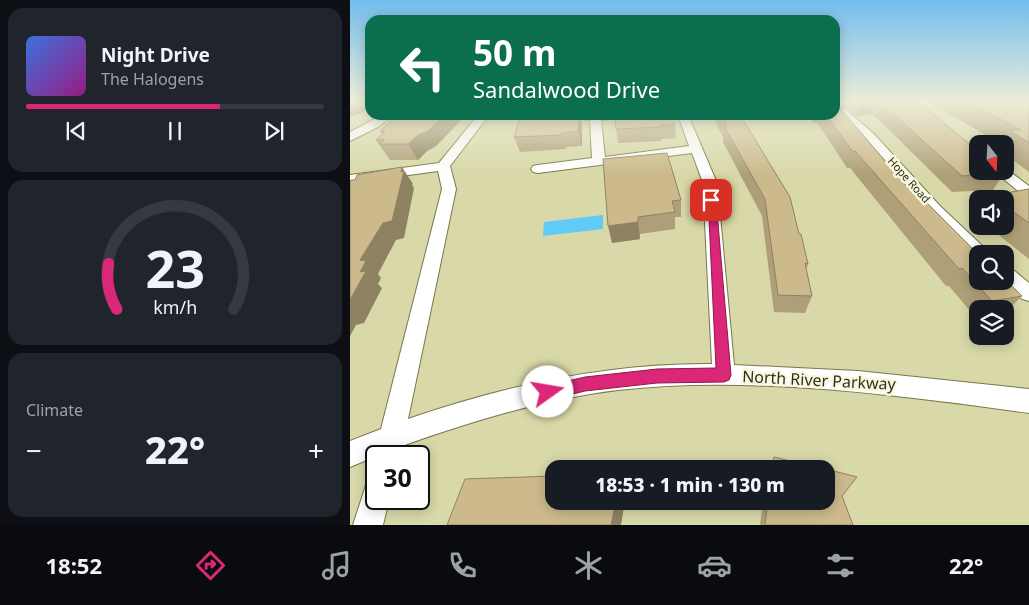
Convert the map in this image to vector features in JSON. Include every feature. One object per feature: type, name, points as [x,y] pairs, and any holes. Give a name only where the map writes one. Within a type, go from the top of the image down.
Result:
[{"type":"street","points":[[350,137],[371,126]]},
{"type":"street","points":[[350,179],[443,166],[475,126]]},
{"type":"street","points":[[596,126],[599,160]]},
{"type":"street","points":[[687,126],[710,183],[724,375]]},
{"type":"street","name":"Hope Road","points":[[859,126],[869,135],[935,209],[973,245]]},
{"type":"street","points":[[538,169],[696,149]]},
{"type":"street","points":[[389,445],[449,189],[443,166]]},
{"type":"street","points":[[1012,180],[1029,193]]},
{"type":"street","points":[[1014,282],[1029,294]]},
{"type":"street","name":"North River Parkway","points":[[392,445],[492,405],[585,384],[657,376],[724,375],[819,378],[922,387],[1029,402]]},
{"type":"street","name":"North River Parkway","points":[[350,454],[365,451]]},
{"type":"street","points":[[368,525],[372,510]]},
{"type":"water","points":[[603,215],[603,229],[543,236],[544,222]]},
{"type":"building","points":[[385,126],[432,126],[428,131],[418,135],[408,144],[379,144],[384,140],[376,140],[385,131],[380,131]]},
{"type":"building","points":[[517,126],[578,126],[578,131],[562,133],[562,135],[514,137]]},
{"type":"building","points":[[616,126],[661,127],[616,129]]},
{"type":"building","points":[[724,126],[747,126],[790,197],[808,264],[805,263],[812,296],[778,295],[765,199]]},
{"type":"building","points":[[834,126],[856,126],[909,189],[913,189],[969,245],[969,276],[962,268],[959,269],[855,151],[853,152]]},
{"type":"building","points":[[907,126],[948,126],[969,144],[969,176],[962,176]]},
{"type":"building","points":[[1014,126],[1029,126],[1029,143],[1009,130],[1021,130]]},
{"type":"building","points":[[667,153],[681,200],[672,201],[675,212],[638,217],[638,222],[608,226],[603,159]]},
{"type":"building","points":[[402,167],[401,172],[404,171],[392,221],[383,223],[360,260],[366,261],[360,272],[366,271],[350,300],[350,182],[355,180],[357,175]]},
{"type":"building","points":[[1029,189],[1029,223],[1014,212],[1014,192]]},
{"type":"building","points":[[1014,288],[1022,296],[998,300],[991,300],[982,290],[1014,290]]},
{"type":"building","points":[[774,457],[786,460],[774,460]]},
{"type":"building","points":[[835,471],[857,477],[842,496],[853,525],[765,525],[767,510],[835,510]]},
{"type":"building","points":[[545,476],[545,510],[614,510],[611,525],[447,525],[465,479]]},
{"type":"route","points":[[548,392],[585,384],[657,376],[724,375],[711,200]]}]
